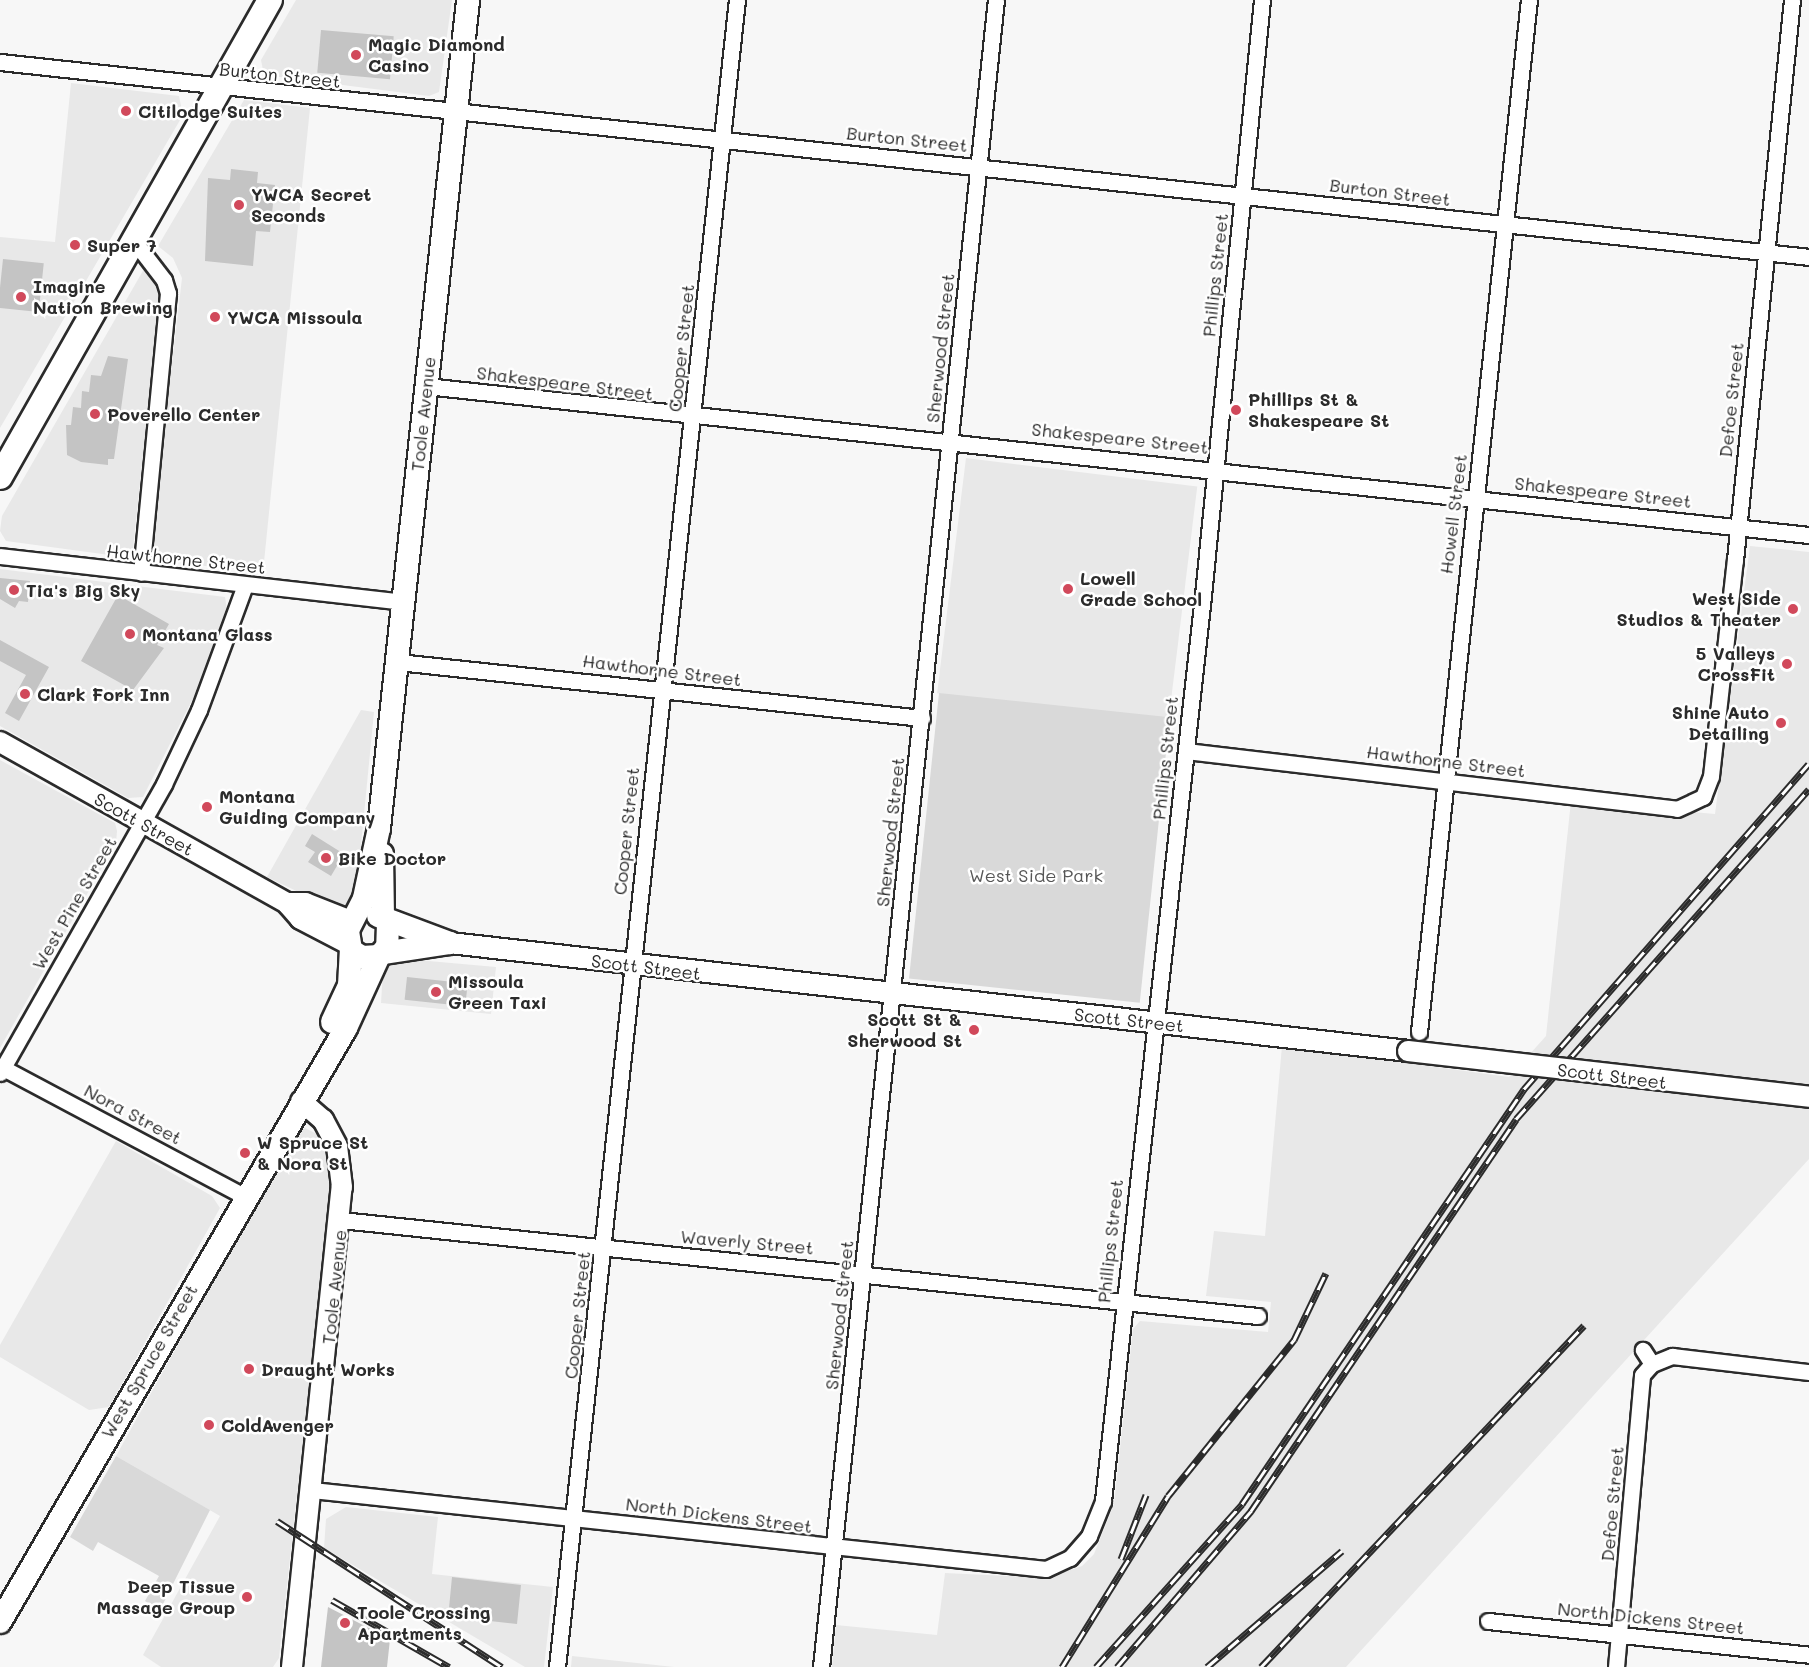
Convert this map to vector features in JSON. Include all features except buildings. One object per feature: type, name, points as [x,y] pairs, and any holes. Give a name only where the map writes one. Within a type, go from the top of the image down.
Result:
[{"type":"main road","points":[[0,477],[270,0]]},
{"type":"main road","name":"Toole Avenue","points":[[319,1068],[349,986],[351,932],[379,828],[468,0]]},
{"type":"main road","name":"Toole Avenue","points":[[301,1101],[345,1028],[381,954],[386,921],[379,828]]},
{"type":"main road","points":[[289,904],[301,918],[351,932],[386,921],[450,944]]},
{"type":"main road","points":[[351,932],[362,957],[450,944]]},
{"type":"main road","name":"West Spruce Street","points":[[0,1622],[244,1196],[301,1101]]},
{"type":"street","name":"Cooper Street","points":[[557,1667],[604,1249],[661,690],[693,417],[737,0]]},
{"type":"street","name":"Sherwood Street","points":[[821,1667],[996,0]]},
{"type":"street","name":"Phillips Street","points":[[1098,1520],[1186,751],[1262,0]]},
{"type":"street","name":"Howell Street","points":[[1419,1032],[1474,498],[1529,0]]},
{"type":"street","name":"Defoe Street","points":[[1699,801],[1711,776],[1792,0]]},
{"type":"street","name":"Burton Street","points":[[0,62],[426,112],[457,110],[1504,225],[1809,256]]},
{"type":"street","points":[[134,241],[164,279],[168,293],[141,573]]},
{"type":"street","name":"Shakespeare Street","points":[[426,386],[693,417],[951,440],[1215,468],[1809,535]]},
{"type":"street","name":"Hawthorne Street","points":[[0,556],[404,602]]},
{"type":"street","name":"West Pine Street","points":[[1,1071],[142,823],[199,710],[244,585]]},
{"type":"street","name":"Hawthorne Street","points":[[398,662],[922,718]]},
{"type":"street","name":"Scott Street","points":[[0,742],[289,904]]},
{"type":"street","name":"Hawthorne Street","points":[[1186,751],[1677,809],[1699,801]]},
{"type":"street","name":"Scott Street","points":[[450,944],[1809,1097]]},
{"type":"street","name":"Nora Street","points":[[1,1071],[244,1196]]},
{"type":"street","name":"Toole Avenue","points":[[291,1667],[341,1220],[337,1146],[323,1120],[301,1101]]},
{"type":"street","name":"Waverly Street","points":[[341,1220],[604,1249],[863,1272],[1258,1316]]},
{"type":"street","points":[[1643,1350],[1652,1364],[1672,1356],[1809,1372]]},
{"type":"street","name":"Defoe Street","points":[[1616,1667],[1642,1375],[1652,1364]]},
{"type":"street","name":"North Dickens Street","points":[[312,1490],[575,1517],[833,1549],[1046,1569],[1080,1549],[1098,1520]]},
{"type":"street","name":"North Dickens Street","points":[[1488,1621],[1620,1633],[1809,1655]]},
{"type":"shaded area","points":[[296,0],[452,0],[439,92],[429,96],[264,75],[261,60]]},
{"type":"shaded area","points":[[71,83],[179,96],[183,115],[0,428],[0,237],[55,242]]},
{"type":"shaded area","points":[[244,100],[310,108],[263,572],[149,560],[182,278],[173,258],[158,246]]},
{"type":"shaded area","points":[[144,269],[161,288],[132,558],[6,541],[0,531],[2,516]]},
{"type":"shaded area","name":"Lowell Grade School","points":[[966,458],[1197,486],[1168,722],[937,693]]},
{"type":"shaded area","points":[[1750,546],[1809,552],[1809,1159],[1346,1667],[832,1667],[836,1625],[937,1635],[945,1573],[1047,1578],[1082,1566],[1094,1554],[1114,1504],[1133,1329],[1140,1321],[1268,1332],[1271,1302],[1206,1296],[1214,1231],[1265,1236],[1282,1046],[1509,1077],[1546,1036],[1571,801],[1715,814]]},
{"type":"shaded area","points":[[0,569],[225,597],[227,611],[213,659],[143,797],[128,798],[0,726]]},
{"type":"shaded area","points":[[361,710],[374,712],[357,886],[350,904],[330,907],[267,877]]},
{"type":"shaded area","points":[[0,760],[115,823],[117,831],[116,843],[0,1048]]},
{"type":"shaded area","points":[[395,958],[496,967],[491,1014],[381,1003],[383,972]]},
{"type":"shaded area","points":[[305,1128],[321,1136],[328,1153],[330,1195],[279,1658],[273,1667],[161,1667],[143,1655],[220,1516],[116,1456],[295,1134]]},
{"type":"shaded area","points":[[116,1141],[212,1196],[220,1208],[109,1407],[89,1410],[0,1357],[0,1345]]},
{"type":"shaded area","points":[[346,1507],[438,1517],[432,1574],[553,1587],[544,1667],[525,1667],[324,1548],[326,1519]]},
{"type":"shaded area","points":[[572,1656],[674,1667],[571,1667]]},
{"type":"green space","name":"West Side Park","points":[[939,693],[1170,717],[1140,1003],[909,978]]},
{"type":"green space","points":[[116,1456],[210,1510],[160,1610],[145,1601],[159,1576],[98,1542],[93,1551],[70,1537]]},
{"type":"railway","points":[[1096,1667],[1242,1504],[1524,1089],[1809,764]]},
{"type":"railway","points":[[1117,1667],[1251,1511],[1516,1119],[1809,789]]},
{"type":"railway","points":[[1062,1667],[1168,1496],[1294,1340],[1326,1273]]},
{"type":"railway","points":[[1261,1667],[1584,1325]]},
{"type":"railway","points":[[1121,1559],[1146,1495]]},
{"type":"railway","points":[[277,1521],[502,1667]]},
{"type":"railway","points":[[1207,1667],[1342,1551]]},
{"type":"railway","points":[[332,1600],[449,1667]]},
{"type":"place","name":"Magic Diamond Casino","points":[[356,55]]},
{"type":"place","name":"Citilodge Suites","points":[[126,111]]},
{"type":"place","name":"YWCA Secret Seconds","points":[[239,205]]},
{"type":"place","name":"Super 7","points":[[75,245]]},
{"type":"place","name":"Imagine Nation Brewing","points":[[21,297]]},
{"type":"place","name":"YWCA Missoula","points":[[215,317]]},
{"type":"place","name":"Phillips St & Shakespeare St","points":[[1236,410]]},
{"type":"place","name":"Poverello Center","points":[[95,414]]},
{"type":"place","name":"Lowell Grade School","points":[[1068,589]]},
{"type":"place","name":"Tia's Big Sky","points":[[14,590]]},
{"type":"place","name":"West Side Studios & Theater","points":[[1793,609]]},
{"type":"place","name":"Montana Glass","points":[[130,634]]},
{"type":"place","name":"5 Valleys CrossFit","points":[[1787,664]]},
{"type":"place","name":"Clark Fork Inn","points":[[25,694]]},
{"type":"place","name":"Shine Auto Detailing","points":[[1781,723]]},
{"type":"place","name":"Montana Guiding Company","points":[[207,807]]},
{"type":"place","name":"Bike Doctor","points":[[326,858]]},
{"type":"place","name":"Missoula Green Taxi","points":[[436,992]]},
{"type":"place","name":"Scott St & Sherwood St","points":[[974,1030]]},
{"type":"place","name":"W Spruce St & Nora St","points":[[245,1153]]},
{"type":"place","name":"Draught Works","points":[[249,1369]]},
{"type":"place","name":"ColdAvenger","points":[[209,1425]]},
{"type":"place","name":"Deep Tissue Massage Group","points":[[247,1597]]},
{"type":"place","name":"Toole Crossing Apartments","points":[[345,1623]]}]
